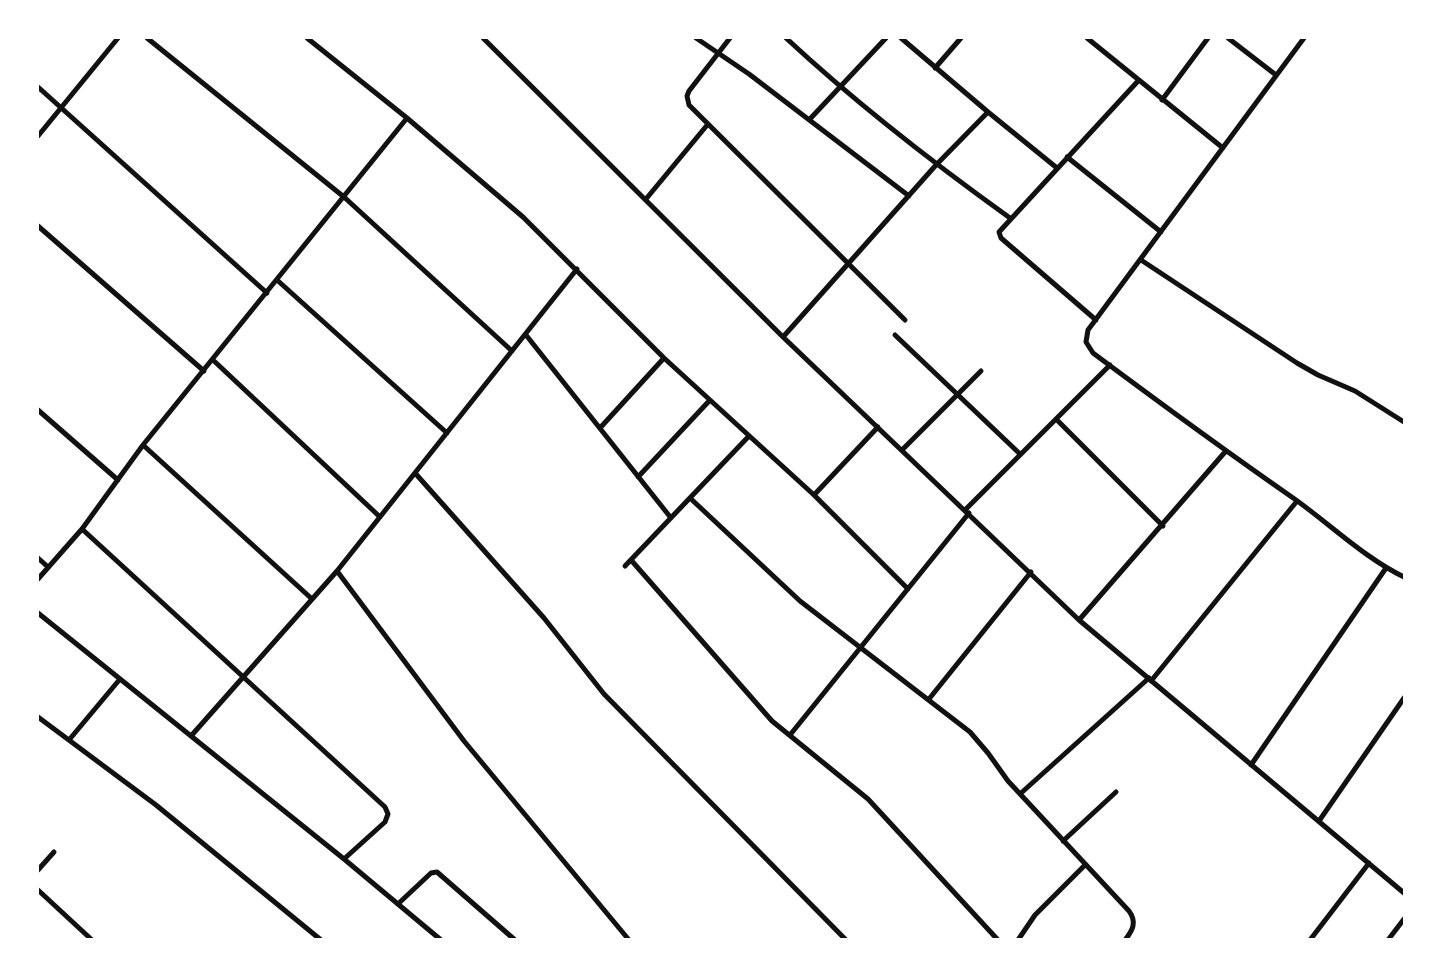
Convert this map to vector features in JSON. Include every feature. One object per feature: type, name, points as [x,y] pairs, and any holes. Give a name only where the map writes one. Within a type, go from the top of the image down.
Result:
[{"type":"street","points":[[38,136],[118,38]]},
{"type":"street","points":[[147,38],[344,197],[512,351]]},
{"type":"street","points":[[307,38],[407,118],[523,217],[664,358],[814,495],[908,589]]},
{"type":"street","points":[[483,38],[783,337],[1080,620],[1404,893]]},
{"type":"street","points":[[696,38],[717,54],[738,66],[909,196]]},
{"type":"street","points":[[730,38],[686,96],[689,106],[905,320]]},
{"type":"street","points":[[786,38],[840,88],[936,165],[1010,218]]},
{"type":"street","points":[[809,120],[886,38]]},
{"type":"street","points":[[901,38],[1057,168]]},
{"type":"street","points":[[935,68],[961,38]]},
{"type":"street","points":[[1087,38],[1223,148]]},
{"type":"street","points":[[1162,100],[1208,38]]},
{"type":"street","points":[[1228,38],[1276,75]]},
{"type":"street","points":[[1304,38],[1088,330],[1086,342],[1088,348],[1225,452],[1297,501],[1386,568],[1404,577]]},
{"type":"street","points":[[1096,320],[1001,238],[1000,230],[1138,81]]},
{"type":"street","points":[[38,87],[267,293]]},
{"type":"street","points":[[783,337],[936,165],[988,112]]},
{"type":"street","points":[[38,579],[82,529],[143,445],[407,118]]},
{"type":"street","points":[[646,199],[708,124]]},
{"type":"street","points":[[1067,157],[1161,232]]},
{"type":"street","points":[[38,226],[204,371]]},
{"type":"street","points":[[1141,260],[1297,363],[1318,375],[1355,391],[1404,422]]},
{"type":"street","points":[[191,736],[337,571],[577,269]]},
{"type":"street","points":[[278,280],[447,433]]},
{"type":"street","points":[[526,335],[671,518]]},
{"type":"street","points":[[895,335],[1020,454]]},
{"type":"street","points":[[600,428],[664,358]]},
{"type":"street","points":[[213,360],[380,517]]},
{"type":"street","points":[[790,735],[908,589],[967,512],[1020,454],[1110,365]]},
{"type":"street","points":[[902,450],[981,371]]},
{"type":"street","points":[[638,477],[710,400]]},
{"type":"street","points":[[38,410],[118,480]]},
{"type":"street","points":[[1056,419],[1163,526]]},
{"type":"street","points":[[814,495],[878,427]]},
{"type":"street","points":[[625,566],[749,436]]},
{"type":"street","points":[[143,445],[312,599]]},
{"type":"street","points":[[1080,620],[1225,452]]},
{"type":"street","points":[[415,472],[544,618],[604,694],[846,940]]},
{"type":"street","points":[[690,498],[800,601],[970,732],[1020,794],[1132,916],[1134,926],[1125,940]]},
{"type":"street","points":[[1020,794],[1150,680],[1297,501]]},
{"type":"street","points":[[82,529],[388,811],[385,822],[344,859]]},
{"type":"street","points":[[38,558],[48,567]]},
{"type":"street","points":[[632,560],[772,721],[868,799],[998,940]]},
{"type":"street","points":[[1251,765],[1386,568]]},
{"type":"street","points":[[337,571],[464,741],[629,940]]},
{"type":"street","points":[[929,699],[1031,572]]},
{"type":"street","points":[[38,613],[344,859],[441,940]]},
{"type":"street","points":[[69,740],[120,679]]},
{"type":"street","points":[[1319,821],[1404,698]]},
{"type":"street","points":[[38,717],[156,806],[321,940]]},
{"type":"street","points":[[1063,841],[1116,792]]},
{"type":"street","points":[[38,870],[54,852]]},
{"type":"street","points":[[1310,940],[1369,863]]},
{"type":"street","points":[[1018,940],[1035,915],[1085,865]]},
{"type":"street","points":[[399,904],[431,873],[437,872],[515,940]]},
{"type":"street","points":[[38,890],[92,940]]},
{"type":"street","points":[[1388,940],[1404,919]]}]
